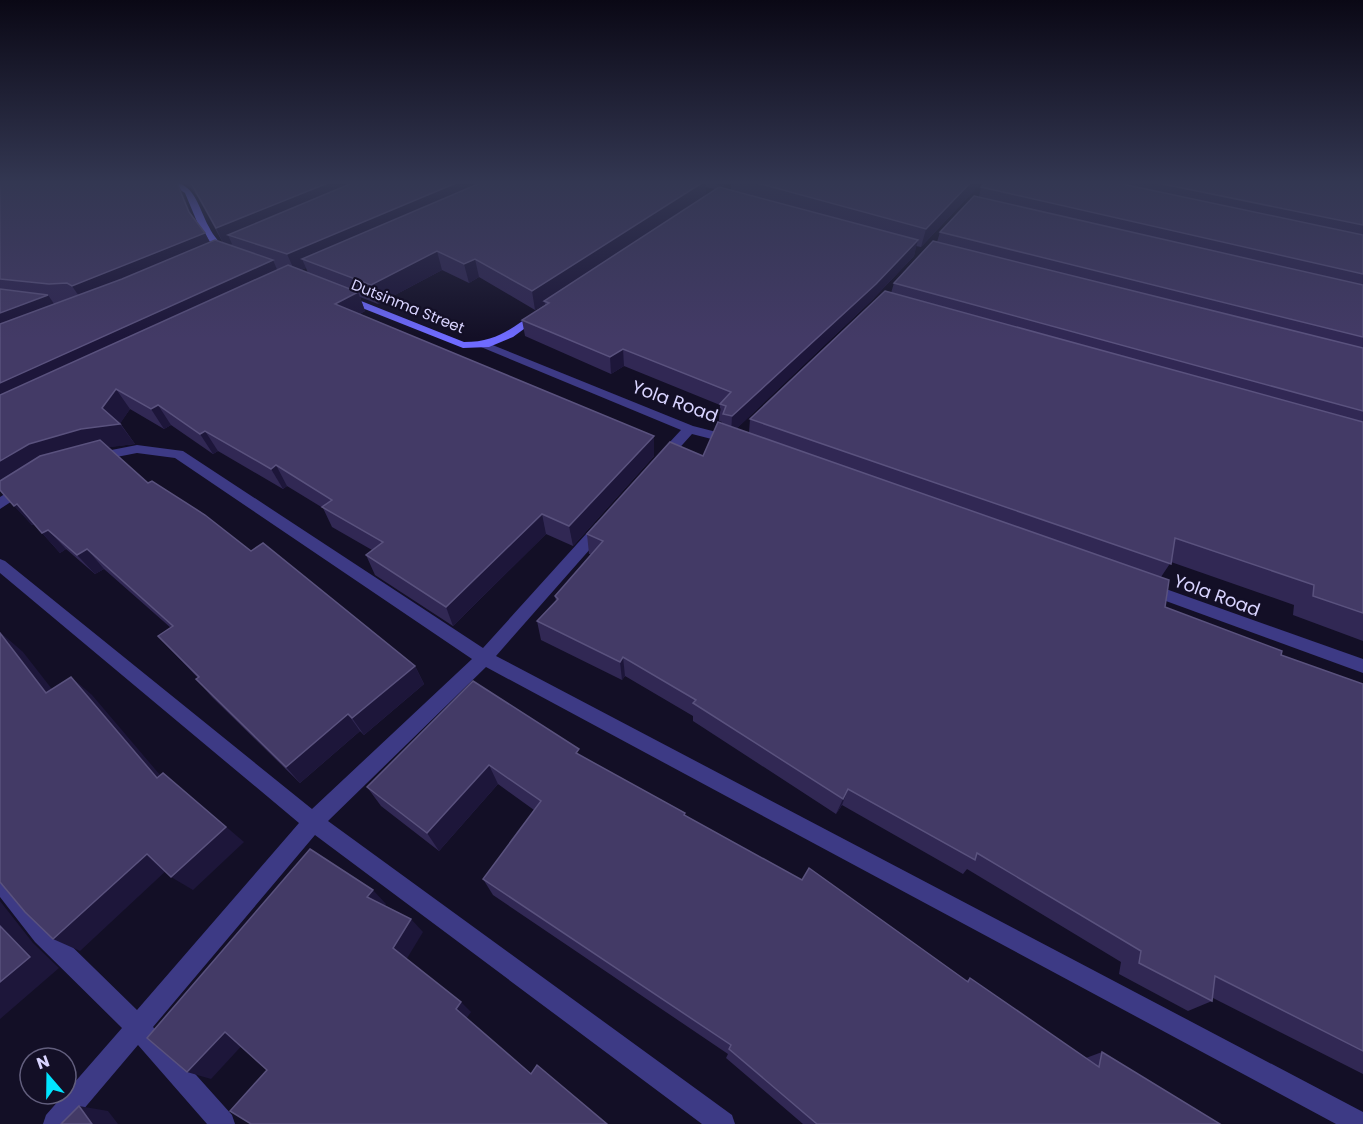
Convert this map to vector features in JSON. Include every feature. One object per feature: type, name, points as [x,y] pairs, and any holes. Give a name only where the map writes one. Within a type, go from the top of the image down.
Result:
[{"type":"street","points":[[210,233],[230,252]]},
{"type":"street","points":[[213,257],[230,252]]},
{"type":"street","name":"Dutsinma Street","points":[[341,296],[463,345],[485,345],[509,335],[549,308]]},
{"type":"street","name":"Yola Road","points":[[485,345],[689,429],[741,440]]},
{"type":"street","points":[[650,473],[689,429]]},
{"type":"street","points":[[85,460],[137,449],[178,454],[484,658],[1361,1124]]},
{"type":"street","points":[[0,504],[32,482]]},
{"type":"street","points":[[55,1124],[314,822],[484,658],[610,517]]},
{"type":"street","points":[[0,565],[314,822],[723,1124]]},
{"type":"street","name":"Yola Road","points":[[1139,586],[1363,666]]},
{"type":"street","points":[[0,880],[43,934],[138,1027],[223,1124]]},
{"type":"building","points":[[0,233],[204,233],[72,286],[67,283],[49,284],[0,279]]},
{"type":"building","points":[[232,233],[336,233],[287,254],[228,235]]},
{"type":"building","points":[[362,233],[623,233],[532,291],[475,259],[464,264],[437,251],[371,285],[302,259]]},
{"type":"building","points":[[648,233],[893,233],[918,240],[876,284],[732,416],[723,414],[726,406],[720,404],[731,392],[623,349],[610,357],[522,320],[549,303],[544,301]]},
{"type":"building","points":[[946,233],[1138,233],[1363,285],[1363,337]]},
{"type":"building","points":[[1185,233],[1363,235],[1363,274]]},
{"type":"building","points":[[215,240],[273,260],[0,383],[0,324],[122,279]]},
{"type":"building","points":[[933,241],[1363,348],[1363,411],[894,283]]},
{"type":"building","points":[[288,265],[358,292],[335,304],[654,436],[569,526],[542,514],[446,607],[366,555],[383,542],[322,507],[332,500],[276,465],[271,469],[205,431],[200,434],[158,405],[151,409],[116,389],[102,408],[120,424],[81,429],[29,444],[0,461],[0,395]]},
{"type":"building","points":[[0,289],[48,295],[0,313]]},
{"type":"building","points":[[885,291],[1363,422],[1363,613],[1313,596],[1314,585],[1175,538],[1171,564],[750,419]]},
{"type":"building","points":[[718,422],[1169,580],[1165,607],[1282,651],[1281,655],[1363,684],[1363,1051],[1215,976],[1212,1001],[1139,963],[1141,951],[977,853],[975,860],[848,789],[843,799],[693,703],[696,700],[623,657],[620,662],[537,621],[558,599],[555,596],[603,541],[587,534],[670,442],[703,456]]},
{"type":"building","points":[[100,440],[148,483],[152,481],[205,515],[251,551],[263,543],[415,666],[352,718],[348,714],[286,767],[196,679],[199,677],[158,636],[173,626],[87,549],[77,555],[48,530],[42,533],[17,504],[14,506],[0,490],[0,481],[40,456]]},
{"type":"building","points":[[0,633],[46,693],[71,677],[157,778],[163,773],[226,827],[171,877],[147,854],[53,939],[25,912],[0,882]]},
{"type":"building","points":[[473,681],[579,749],[576,753],[685,813],[684,815],[802,880],[809,868],[968,982],[970,978],[1099,1067],[1102,1052],[1220,1124],[817,1124],[729,1049],[731,1045],[483,879],[541,801],[489,765],[427,833],[367,787]]},
{"type":"building","points":[[310,849],[373,890],[367,897],[411,919],[393,948],[461,1002],[456,1009],[531,1074],[537,1065],[607,1124],[251,1124],[230,1111],[267,1070],[225,1032],[187,1072],[147,1038]]},
{"type":"building","points":[[0,926],[30,957],[0,982]]},
{"type":"building","points":[[79,1106],[92,1124],[61,1124]]}]
